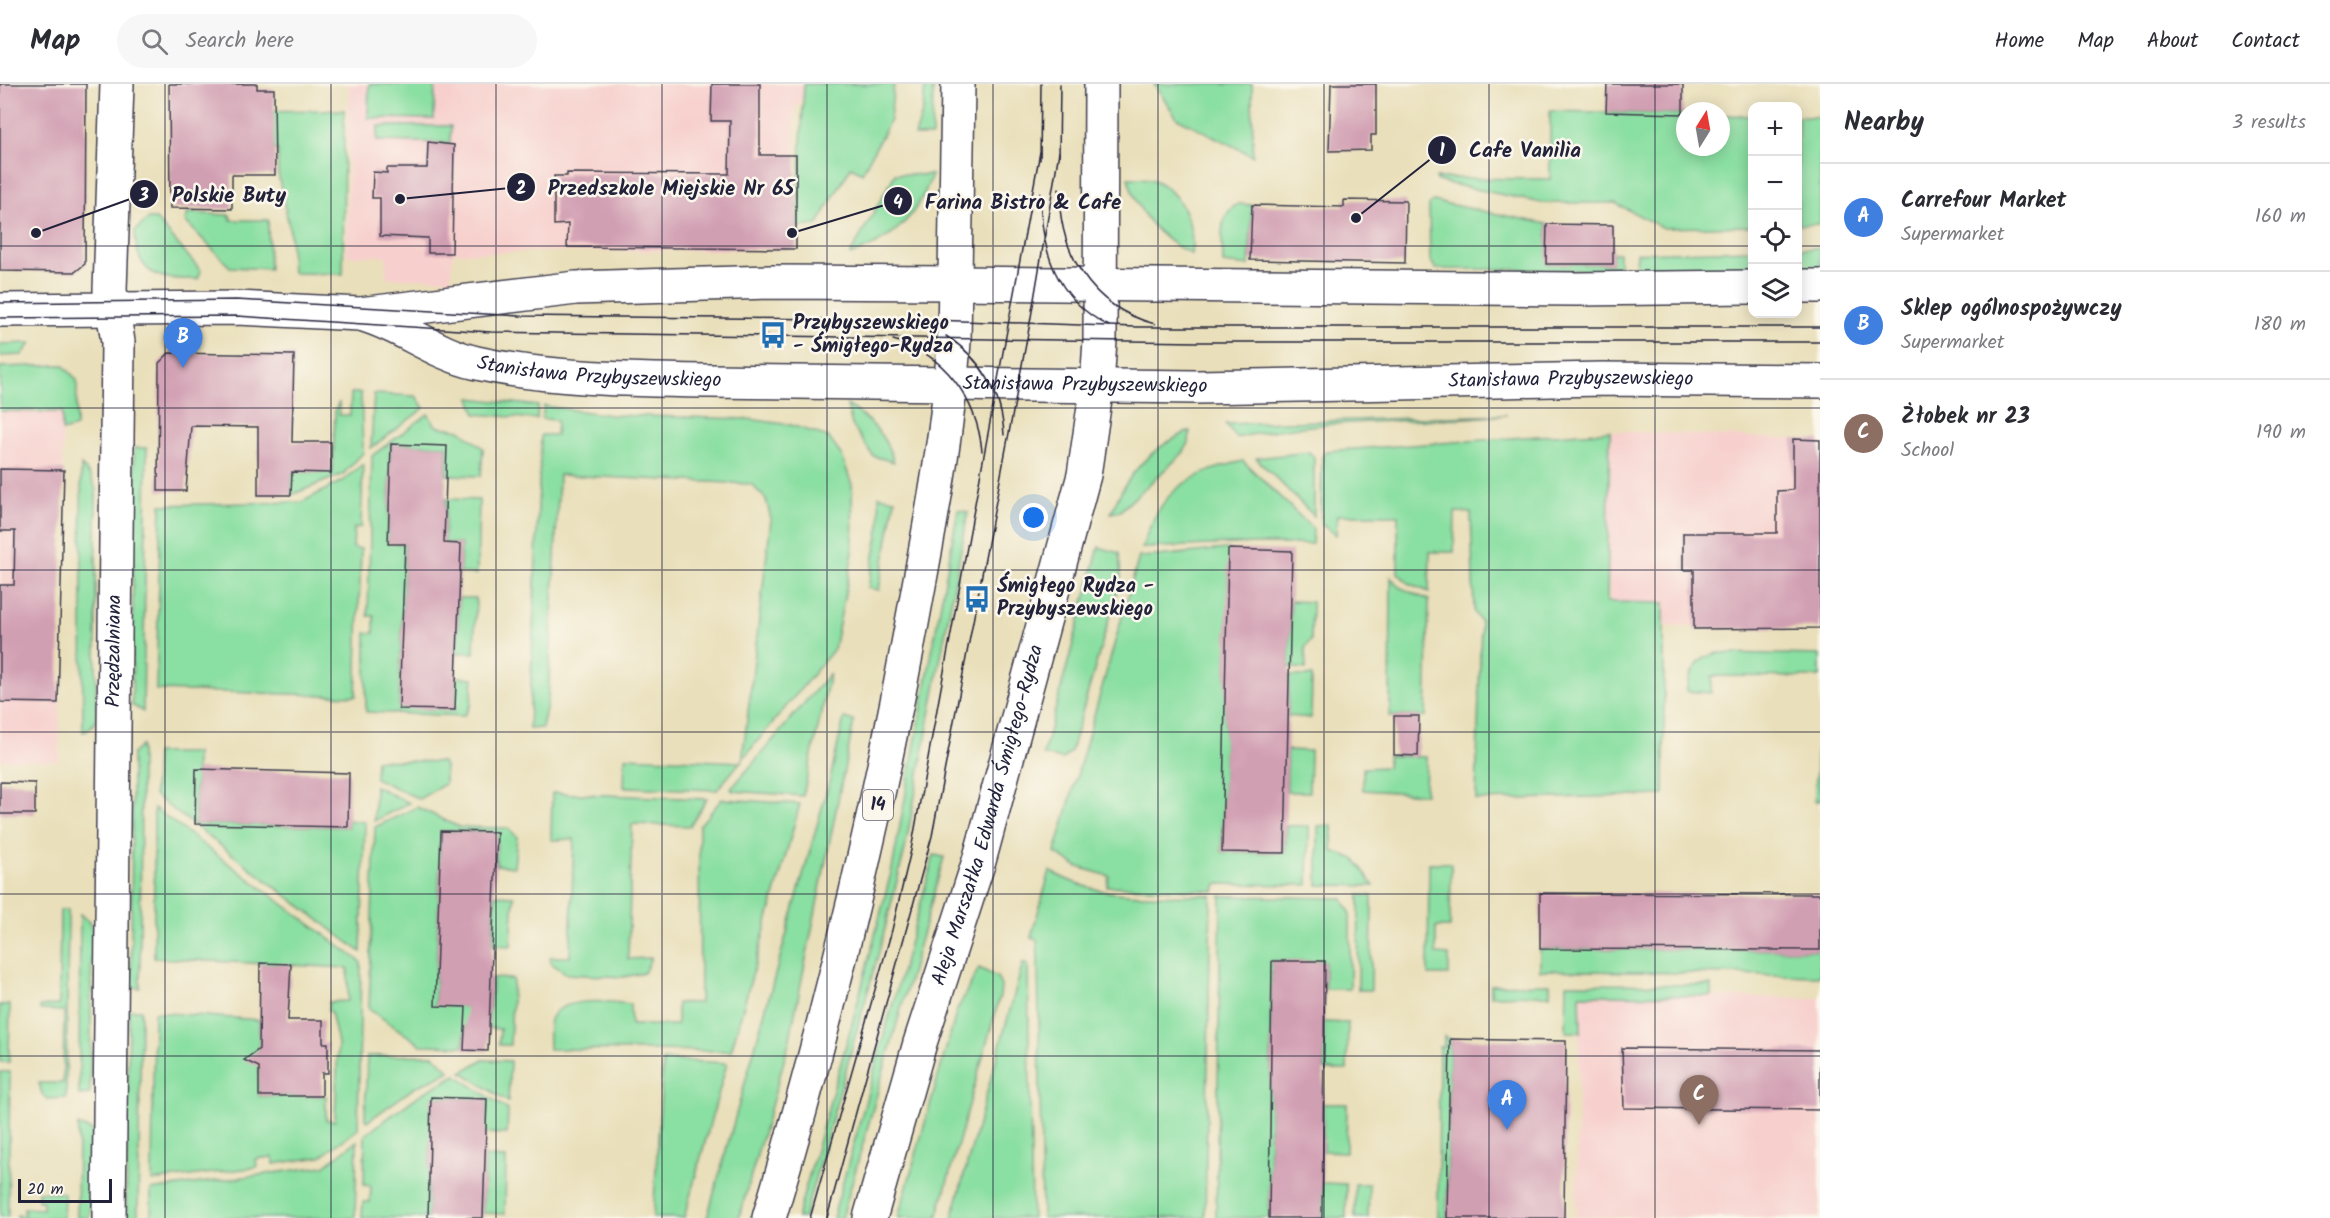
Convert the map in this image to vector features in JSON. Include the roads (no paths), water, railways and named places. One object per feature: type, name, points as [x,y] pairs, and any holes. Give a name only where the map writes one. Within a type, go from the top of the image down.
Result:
[{"type":"main road","name":"Przędzalniana","points":[[109,1218],[118,342],[113,309],[111,255],[117,84]]},
{"type":"main road","name":"14","points":[[769,1218],[816,1058],[872,831],[936,497],[951,384],[958,84]]},
{"type":"main road","name":"Aleja Marszałka Edwarda Śmigłego-Rydza","points":[[870,1218],[920,1043],[979,861],[1077,503],[1097,386],[1101,84]]},
{"type":"main road","name":"Stanisława Przybyszewskiego","points":[[0,310],[269,309],[360,314],[576,288],[770,282],[1576,289],[1748,287]]},
{"type":"main road","points":[[1802,286],[1820,286]]},
{"type":"main road","name":"Stanisława Przybyszewskiego","points":[[360,314],[392,325],[455,357],[480,364],[544,372],[672,380],[1097,386],[1602,379],[1820,381]]},
{"type":"tram line","points":[[1040,160],[1041,84]]},
{"type":"tram line","points":[[1059,159],[1060,84]]},
{"type":"tram line","points":[[810,1218],[892,930],[911,850],[1040,152]]},
{"type":"tram line","points":[[827,1218],[932,836],[1030,323],[1059,152]]},
{"type":"tram line","points":[[1059,189],[1060,212],[1065,234],[1072,255],[1083,274],[1113,305],[1132,316],[1155,324]]},
{"type":"tram line","points":[[1040,193],[1044,234],[1055,271],[1076,302],[1109,326]]},
{"type":"tram line","points":[[0,303],[236,300],[520,316],[933,320],[1137,327],[1820,327]]},
{"type":"tram line","points":[[0,318],[237,316],[491,332],[1197,342],[1820,342]]},
{"type":"tram line","points":[[946,336],[970,355],[987,378],[999,405],[1004,435]]},
{"type":"tram line","points":[[893,340],[912,346],[928,356],[943,367],[955,381],[973,414],[982,451]]},
{"type":"place","name":"Przedszkole Miejskie Nr 65","points":[[400,199]]},
{"type":"place","name":"Cafe Vanilia","points":[[1356,218]]},
{"type":"place","name":"Polskie Buty","points":[[36,233]]},
{"type":"place","name":"Farina Bistro & Cafe","points":[[792,233]]},
{"type":"place","name":"Przybyszewskiego - Śmigłego-Rydza","points":[[773,335]]},
{"type":"place","name":"Sklep ogólnospożywczy","points":[[183,368]]},
{"type":"place","name":"Śmigłego Rydza - Przybyszewskiego","points":[[977,599]]},
{"type":"place","name":"Żłobek nr 23","points":[[1699,1125]]},
{"type":"place","name":"Carrefour Market","points":[[1507,1130]]}]
